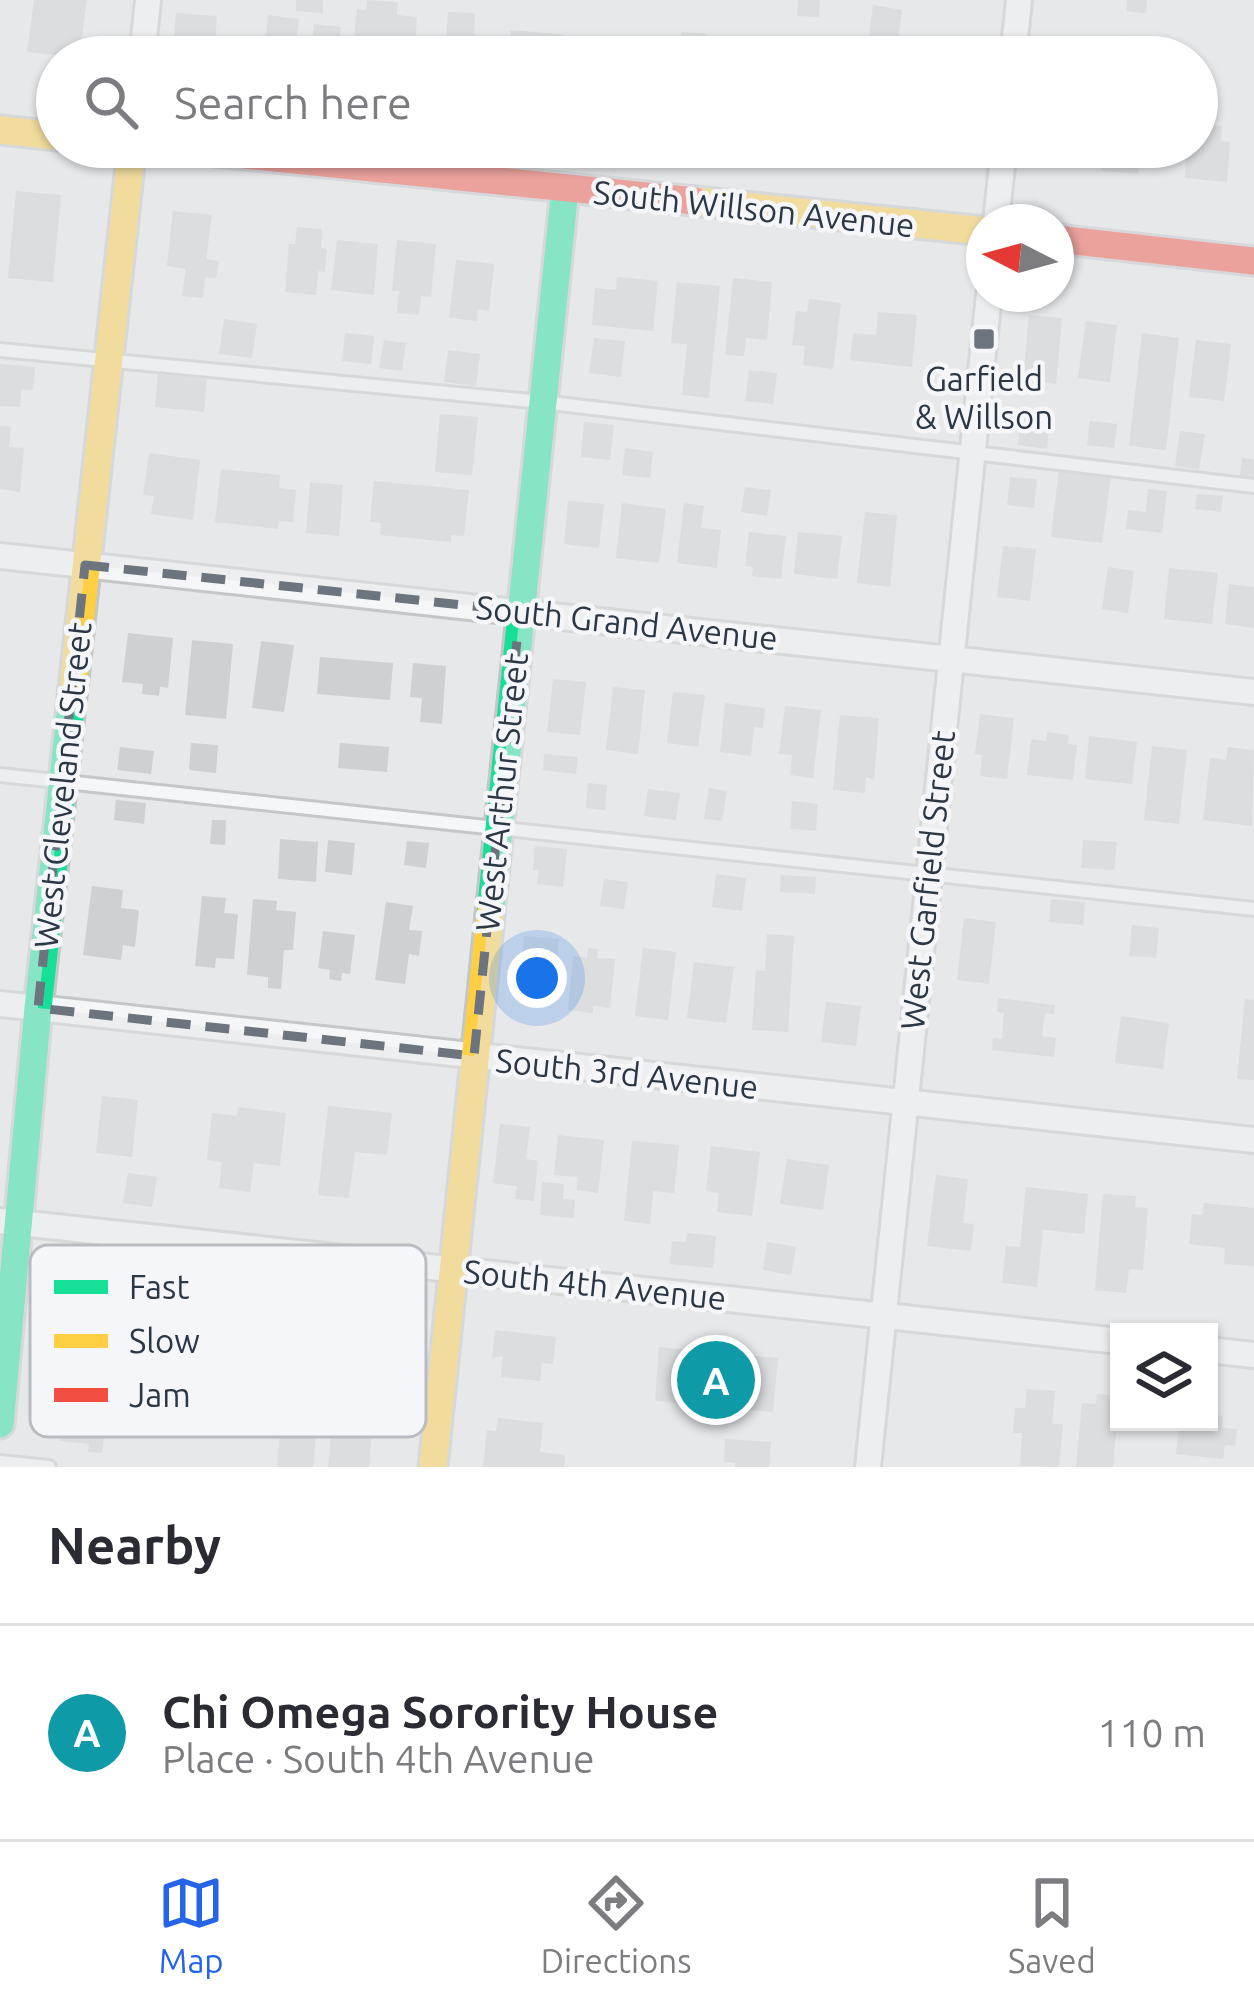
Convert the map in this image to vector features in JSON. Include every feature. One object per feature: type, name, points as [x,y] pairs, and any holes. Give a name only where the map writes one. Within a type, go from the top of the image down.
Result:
[{"type":"street","points":[[144,36],[148,0]]},
{"type":"street","points":[[1015,36],[1019,0]]},
{"type":"street","points":[[0,130],[36,134]]},
{"type":"street","name":"West Cleveland Street","points":[[0,1424],[10,1222],[38,1008],[129,168]]},
{"type":"street","name":"South Willson Avenue","points":[[366,168],[966,229]]},
{"type":"street","points":[[998,204],[1002,168]]},
{"type":"street","name":"West Arthur Street","points":[[433,1467],[565,189]]},
{"type":"street","points":[[1074,241],[1254,261]]},
{"type":"street","name":"West Garfield Street","points":[[868,1467],[986,312]]},
{"type":"street","name":"South Grand Avenue","points":[[0,556],[1254,692]]},
{"type":"street","name":"South 3rd Avenue","points":[[0,1004],[1254,1140]]},
{"type":"street","name":"South 4th Avenue","points":[[10,1222],[232,1245]]},
{"type":"street","name":"South 4th Avenue","points":[[426,1265],[1110,1340]]},
{"type":"street","points":[[1218,1351],[1254,1355]]},
{"type":"lane","points":[[0,350],[542,401],[1254,486]]},
{"type":"lane","points":[[0,775],[1254,909]]},
{"type":"lane","points":[[0,1462],[49,1467]]},
{"type":"highlighted area","points":[[85,565],[520,611],[474,1056],[38,1008]]},
{"type":"building","points":[[34,0],[87,0],[82,36],[36,36],[36,53],[27,52]]},
{"type":"building","points":[[296,0],[323,0],[323,13],[296,11]]},
{"type":"building","points":[[367,0],[398,2],[397,15],[417,17],[416,36],[354,36],[357,9],[366,10]]},
{"type":"building","points":[[798,0],[820,0],[819,17],[797,16]]},
{"type":"building","points":[[1127,0],[1147,0],[1146,13],[1126,11]]},
{"type":"building","points":[[873,5],[902,10],[899,36],[869,36]]},
{"type":"building","points":[[448,12],[475,13],[474,36],[446,36]]},
{"type":"building","points":[[176,13],[217,16],[216,36],[174,36]]},
{"type":"building","points":[[268,15],[299,19],[297,36],[266,36]]},
{"type":"building","points":[[314,24],[341,27],[340,36],[313,36]]},
{"type":"building","points":[[511,30],[565,35],[565,36],[510,36]]},
{"type":"building","points":[[1218,126],[1222,126],[1221,141],[1230,142],[1227,182],[1185,178],[1186,168],[1218,168]]},
{"type":"building","points":[[1101,168],[1138,168],[1138,174]]},
{"type":"building","points":[[16,191],[61,195],[53,282],[8,278]]},
{"type":"building","points":[[173,211],[212,215],[206,259],[219,261],[216,278],[205,277],[203,298],[182,296],[186,269],[167,266]]},
{"type":"building","points":[[297,227],[322,229],[325,272],[318,271],[316,295],[285,292],[289,244],[295,244]]},
{"type":"building","points":[[337,240],[378,244],[374,295],[331,290]]},
{"type":"building","points":[[397,240],[436,244],[431,297],[421,296],[419,315],[397,313],[399,291],[392,291]]},
{"type":"building","points":[[456,260],[494,264],[489,311],[478,309],[477,321],[449,318]]},
{"type":"building","points":[[617,277],[658,281],[653,331],[592,325],[595,288],[616,290]]},
{"type":"building","points":[[733,278],[772,282],[767,340],[746,338],[744,356],[725,355]]},
{"type":"building","points":[[677,282],[720,286],[709,398],[682,395],[687,344],[671,343]]},
{"type":"building","points":[[809,299],[841,303],[833,369],[803,365],[805,346],[792,345],[796,311],[807,312]]},
{"type":"building","points":[[878,312],[917,315],[912,367],[850,360],[853,333],[876,335]]},
{"type":"building","points":[[1029,315],[1062,318],[1056,384],[1023,380]]},
{"type":"building","points":[[224,319],[257,324],[252,358],[219,354]]},
{"type":"building","points":[[1086,321],[1117,325],[1110,382],[1078,378]]},
{"type":"building","points":[[345,333],[374,336],[371,364],[342,361]]},
{"type":"building","points":[[1142,333],[1179,338],[1166,450],[1129,446]]},
{"type":"building","points":[[594,338],[625,341],[621,377],[589,373]]},
{"type":"building","points":[[384,340],[406,343],[402,371],[379,368]]},
{"type":"building","points":[[1196,340],[1231,344],[1224,401],[1189,397]]},
{"type":"building","points":[[448,350],[480,354],[476,386],[444,382]]},
{"type":"building","points":[[0,364],[35,367],[33,390],[21,389],[20,407],[0,406]]},
{"type":"building","points":[[749,370],[777,373],[773,404],[745,401]]},
{"type":"building","points":[[158,374],[207,379],[204,412],[155,407]]},
{"type":"building","points":[[440,414],[478,417],[472,475],[435,472]]},
{"type":"building","points":[[1021,415],[1050,418],[1047,449],[1018,445]]},
{"type":"building","points":[[1090,421],[1117,424],[1114,448],[1087,445]]},
{"type":"building","points":[[584,422],[614,425],[610,460],[581,457]]},
{"type":"building","points":[[0,426],[11,427],[9,447],[24,448],[20,492],[0,489]]},
{"type":"building","points":[[1180,431],[1205,434],[1199,470],[1175,466]]},
{"type":"building","points":[[625,448],[653,452],[650,478],[622,475]]},
{"type":"building","points":[[149,453],[200,460],[193,520],[151,514],[154,496],[143,495]]},
{"type":"building","points":[[1242,458],[1254,460],[1254,478],[1240,476]]},
{"type":"building","points":[[221,469],[280,475],[279,488],[296,490],[293,522],[279,521],[278,529],[215,522]]},
{"type":"building","points":[[1059,469],[1111,476],[1102,543],[1051,537]]},
{"type":"building","points":[[1010,477],[1037,479],[1034,508],[1007,505]]},
{"type":"building","points":[[374,481],[469,490],[464,536],[451,535],[451,542],[380,535],[381,523],[370,522]]},
{"type":"building","points":[[310,482],[343,485],[339,536],[306,533]]},
{"type":"building","points":[[745,487],[771,490],[767,516],[741,512]]},
{"type":"building","points":[[1148,489],[1167,491],[1162,533],[1126,529],[1128,510],[1146,512]]},
{"type":"building","points":[[1197,494],[1223,496],[1221,512],[1195,509]]},
{"type":"building","points":[[568,501],[604,504],[599,548],[564,544]]},
{"type":"building","points":[[622,503],[666,509],[659,563],[616,558]]},
{"type":"building","points":[[684,503],[704,506],[701,528],[721,530],[717,568],[677,563]]},
{"type":"building","points":[[865,512],[897,515],[890,587],[857,583]]},
{"type":"building","points":[[749,532],[786,536],[781,579],[752,576],[753,567],[745,566]]},
{"type":"building","points":[[798,532],[842,536],[837,579],[794,574]]},
{"type":"building","points":[[1003,546],[1036,549],[1030,601],[997,597]]},
{"type":"building","points":[[1108,567],[1134,571],[1128,613],[1102,609]]},
{"type":"building","points":[[1169,568],[1218,573],[1212,624],[1164,619]]},
{"type":"building","points":[[1229,584],[1254,587],[1254,628],[1225,624]]},
{"type":"building","points":[[128,633],[173,638],[168,688],[160,687],[159,696],[142,694],[143,684],[122,682]]},
{"type":"building","points":[[192,640],[233,644],[226,719],[185,715]]},
{"type":"building","points":[[261,641],[294,645],[284,712],[252,708]]},
{"type":"building","points":[[320,657],[393,663],[390,700],[317,694]]},
{"type":"building","points":[[413,663],[446,666],[442,724],[420,722],[422,698],[410,697]]},
{"type":"building","points":[[553,679],[586,682],[580,735],[547,732]]},
{"type":"building","points":[[613,687],[645,690],[638,754],[606,750]]},
{"type":"building","points":[[673,692],[705,695],[698,747],[667,743]]},
{"type":"building","points":[[725,703],[765,708],[763,728],[754,727],[751,756],[720,752]]},
{"type":"building","points":[[785,706],[821,710],[813,778],[790,775],[792,755],[779,754]]},
{"type":"building","points":[[980,714],[1014,718],[1007,779],[980,776],[982,755],[975,754]]},
{"type":"building","points":[[840,715],[879,718],[874,780],[866,777],[865,793],[833,790]]},
{"type":"building","points":[[1047,732],[1069,735],[1068,744],[1077,745],[1073,780],[1027,775],[1031,739],[1046,741]]},
{"type":"building","points":[[1089,736],[1137,742],[1132,784],[1085,779]]},
{"type":"building","points":[[191,743],[218,745],[216,773],[189,770]]},
{"type":"building","points":[[340,743],[389,747],[387,772],[338,768]]},
{"type":"building","points":[[1152,746],[1187,750],[1179,824],[1144,820]]},
{"type":"building","points":[[120,747],[154,751],[151,774],[117,770]]},
{"type":"building","points":[[1228,747],[1254,750],[1252,826],[1203,820],[1210,758],[1226,760]]},
{"type":"building","points":[[544,754],[578,757],[576,774],[543,770]]},
{"type":"building","points":[[588,783],[607,785],[605,810],[586,808]]},
{"type":"building","points":[[709,788],[727,791],[722,821],[704,819]]},
{"type":"building","points":[[648,789],[680,793],[676,820],[644,816]]},
{"type":"building","points":[[116,800],[146,803],[144,824],[114,820]]},
{"type":"building","points":[[792,801],[818,804],[816,831],[790,829]]},
{"type":"building","points":[[212,820],[226,820],[225,845],[210,844]]},
{"type":"building","points":[[280,839],[318,842],[316,882],[278,879]]},
{"type":"building","points":[[328,840],[355,843],[352,875],[325,872]]},
{"type":"building","points":[[1083,840],[1117,842],[1114,870],[1081,868]]},
{"type":"building","points":[[407,841],[429,843],[426,868],[404,865]]},
{"type":"building","points":[[535,846],[567,849],[563,887],[537,884]]},
{"type":"building","points":[[716,874],[746,878],[742,911],[712,907]]},
{"type":"building","points":[[781,875],[816,877],[815,894],[780,892]]},
{"type":"building","points":[[604,879],[628,882],[624,909],[600,906]]},
{"type":"building","points":[[92,886],[123,890],[121,908],[139,910],[135,947],[123,945],[121,960],[83,955]]},
{"type":"building","points":[[202,896],[226,898],[224,913],[238,914],[234,959],[216,958],[215,968],[195,966]]},
{"type":"building","points":[[253,899],[277,901],[276,910],[296,912],[293,950],[284,950],[281,989],[268,988],[268,977],[247,975]]},
{"type":"building","points":[[1051,899],[1085,902],[1083,925],[1049,922]]},
{"type":"building","points":[[386,902],[413,906],[409,930],[422,931],[419,956],[409,954],[405,984],[375,980]]},
{"type":"building","points":[[964,918],[996,922],[989,984],[957,980]]},
{"type":"building","points":[[1132,925],[1159,928],[1156,958],[1129,956]]},
{"type":"building","points":[[323,931],[355,935],[350,974],[342,973],[341,981],[329,979],[330,970],[318,968]]},
{"type":"building","points":[[767,934],[794,936],[788,1032],[752,1030],[756,970],[765,971]]},
{"type":"building","points":[[524,936],[559,939],[553,1005],[518,1002]]},
{"type":"building","points":[[588,948],[598,949],[597,958],[615,959],[610,1008],[593,1006],[593,1013],[568,1010],[573,956],[587,958]]},
{"type":"building","points":[[643,948],[676,952],[668,1020],[635,1016]]},
{"type":"building","points":[[694,962],[734,967],[726,1023],[687,1018]]},
{"type":"building","points":[[998,998],[1055,1005],[1054,1014],[1045,1013],[1042,1036],[1056,1038],[1054,1057],[992,1050],[993,1038],[1002,1039],[1004,1013],[997,1012]]},
{"type":"building","points":[[1245,999],[1254,1000],[1254,1080],[1237,1079]]},
{"type":"building","points":[[826,1002],[861,1006],[856,1046],[821,1042]]},
{"type":"building","points":[[1121,1016],[1169,1023],[1163,1069],[1115,1063]]},
{"type":"building","points":[[102,1096],[138,1100],[132,1157],[96,1153]]},
{"type":"building","points":[[328,1106],[392,1113],[387,1155],[355,1152],[349,1198],[318,1195]]},
{"type":"building","points":[[238,1107],[286,1113],[280,1166],[254,1163],[250,1192],[219,1188],[222,1162],[207,1160],[212,1113],[237,1116]]},
{"type":"building","points":[[500,1124],[530,1127],[526,1159],[538,1161],[534,1201],[515,1199],[517,1186],[493,1183]]},
{"type":"building","points":[[558,1135],[604,1140],[598,1193],[577,1190],[578,1177],[554,1175]]},
{"type":"building","points":[[632,1141],[679,1145],[674,1193],[653,1191],[650,1224],[624,1221]]},
{"type":"building","points":[[711,1146],[760,1152],[752,1216],[717,1212],[719,1193],[706,1191]]},
{"type":"building","points":[[787,1159],[829,1165],[823,1210],[780,1204]]},
{"type":"building","points":[[128,1173],[157,1177],[152,1207],[123,1203]]},
{"type":"building","points":[[936,1175],[968,1179],[963,1223],[974,1224],[971,1251],[927,1246]]},
{"type":"building","points":[[542,1182],[564,1184],[563,1199],[575,1200],[574,1218],[540,1215]]},
{"type":"building","points":[[1026,1187],[1088,1194],[1084,1234],[1043,1230],[1037,1287],[1002,1283],[1006,1246],[1020,1247]]},
{"type":"building","points":[[1103,1194],[1136,1196],[1135,1207],[1148,1208],[1143,1270],[1129,1269],[1126,1293],[1095,1290]]},
{"type":"building","points":[[1204,1203],[1254,1208],[1254,1266],[1224,1264],[1225,1248],[1189,1244],[1192,1214],[1202,1215]]},
{"type":"building","points":[[687,1233],[716,1236],[713,1268],[670,1264],[672,1241],[686,1242]]},
{"type":"building","points":[[767,1242],[796,1247],[791,1275],[763,1270]]},
{"type":"building","points":[[495,1330],[556,1337],[553,1364],[542,1363],[540,1381],[501,1377],[503,1356],[492,1358]]},
{"type":"building","points":[[659,1347],[778,1358],[773,1412],[655,1401]]},
{"type":"building","points":[[1027,1389],[1055,1391],[1052,1424],[1063,1424],[1059,1467],[1020,1466],[1022,1433],[1013,1433],[1015,1408],[1025,1408]]},
{"type":"building","points":[[1097,1394],[1110,1395],[1110,1431],[1116,1431],[1113,1467],[1076,1467],[1082,1403],[1096,1404]]},
{"type":"building","points":[[1218,1415],[1223,1416],[1222,1428],[1237,1429],[1235,1446],[1225,1445],[1223,1459],[1176,1454],[1179,1431],[1218,1431]]},
{"type":"building","points":[[498,1418],[543,1423],[540,1452],[565,1455],[564,1467],[483,1467],[487,1430],[496,1431]]},
{"type":"building","points":[[59,1437],[104,1437],[102,1453],[88,1452],[89,1444],[59,1441]]},
{"type":"building","points":[[280,1437],[316,1437],[313,1467],[277,1467]]},
{"type":"building","points":[[331,1437],[372,1437],[369,1467],[328,1467]]},
{"type":"building","points":[[725,1439],[771,1442],[769,1467],[735,1467],[735,1463],[724,1462]]},
{"type":"traffic: fast","points":[[490,915],[565,189]]},
{"type":"traffic: fast","points":[[0,1424],[73,688]]},
{"type":"traffic: slow","points":[[0,130],[36,134]]},
{"type":"traffic: slow","points":[[73,688],[130,168]]},
{"type":"traffic: slow","points":[[695,201],[966,229]]},
{"type":"traffic: slow","points":[[433,1467],[490,915]]},
{"type":"traffic: jam","points":[[372,168],[695,201]]},
{"type":"traffic: jam","points":[[1074,241],[1254,261]]},
{"type":"place","name":"Garfield & Willson","points":[[984,339]]},
{"type":"place","name":"Chi Omega Sorority House","points":[[716,1380]]}]
